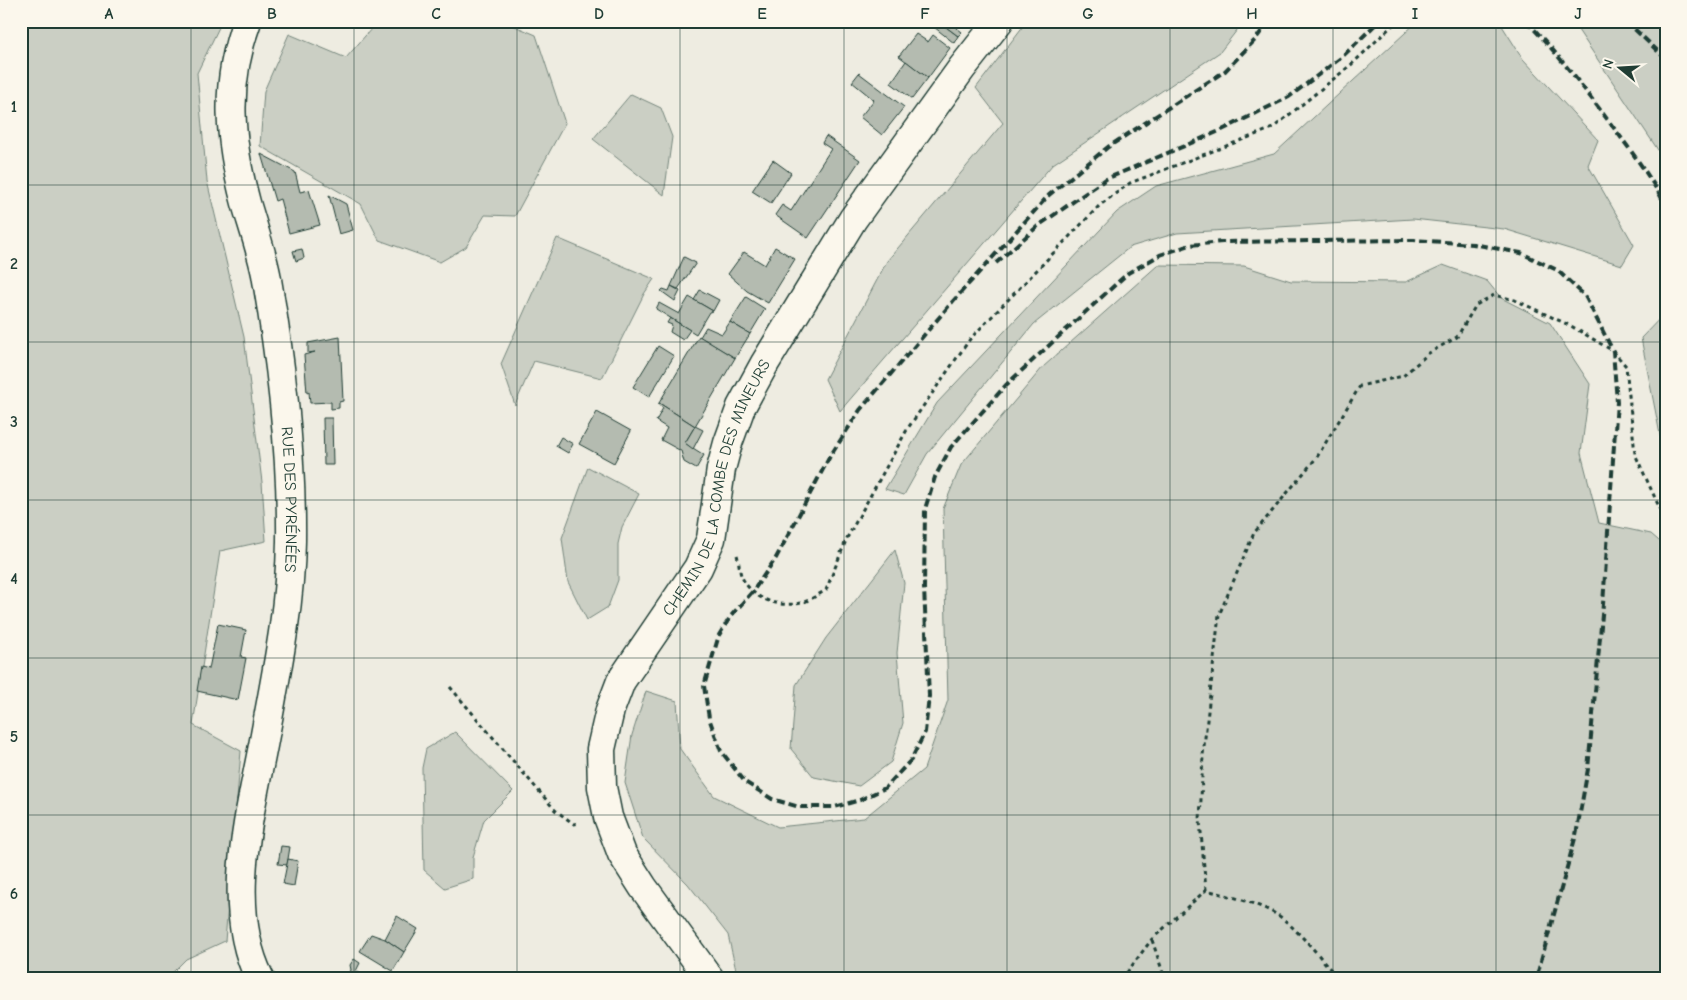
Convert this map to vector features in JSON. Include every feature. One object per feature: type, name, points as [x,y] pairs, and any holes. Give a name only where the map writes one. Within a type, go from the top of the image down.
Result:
[{"type":"street","name":"RUE DES PYRÉNÉES","points":[[247,21],[239,43],[232,78],[230,120],[237,166],[263,259],[276,339],[290,493],[291,540],[289,586],[283,637],[253,799],[240,895],[245,938],[260,979]]},
{"type":"street","name":"CHEMIN DE LA COMBE DES MINEURS","points":[[710,979],[643,888],[622,854],[608,817],[602,787],[601,749],[610,710],[621,680],[698,568],[711,539],[728,443],[741,407],[765,363],[852,219],[962,68],[999,21]]},
{"type":"path","points":[[715,519],[736,550],[741,575],[753,591],[765,601],[780,604],[802,603],[826,590],[847,538],[908,428],[970,339],[1100,205],[1130,183],[1273,128],[1352,64],[1397,21]]},
{"type":"path","points":[[1206,890],[1200,821],[1203,755],[1220,615],[1254,533],[1317,457],[1360,386],[1404,376],[1428,353],[1457,337],[1476,305],[1494,295],[1514,300],[1571,326],[1613,351],[1626,366],[1636,454],[1666,522]]},
{"type":"path","points":[[450,687],[555,810],[574,824],[608,817]]},
{"type":"path","points":[[1122,979],[1152,939],[1206,890]]},
{"type":"path","points":[[1206,890],[1236,897],[1277,915],[1326,962],[1338,979]]},
{"type":"path","points":[[1152,939],[1165,979]]},
{"type":"shaded area","points":[[21,21],[222,21],[197,73],[207,181],[244,337],[262,482],[266,541],[220,551],[193,725],[241,751],[225,941],[186,959],[166,979],[21,979]]},
{"type":"shaded area","points":[[378,21],[503,21],[536,35],[565,123],[515,216],[485,215],[466,247],[440,262],[379,240],[361,204],[260,146],[264,91],[289,34],[346,58]]},
{"type":"shaded area","points":[[1027,21],[1244,21],[1220,52],[1053,164],[840,411],[825,379],[887,261],[1003,123],[976,88]]},
{"type":"shaded area","points":[[1418,21],[1499,21],[1523,59],[1598,140],[1588,165],[1634,245],[1622,265],[1504,229],[1413,219],[1177,233],[1130,247],[1034,324],[927,454],[904,495],[885,489],[937,403],[1117,212],[1156,186],[1274,154]]},
{"type":"shaded area","points":[[1572,21],[1666,21],[1666,161],[1664,159]]},
{"type":"shaded area","points":[[631,94],[661,108],[672,137],[664,195],[593,139]]},
{"type":"shaded area","points":[[557,238],[654,279],[644,294],[602,378],[534,361],[515,405],[501,364]]},
{"type":"shaded area","points":[[1158,265],[1244,266],[1291,281],[1406,282],[1443,265],[1487,281],[1501,298],[1550,323],[1590,384],[1581,453],[1599,523],[1651,534],[1666,547],[1666,979],[738,979],[728,935],[688,884],[643,838],[625,783],[632,735],[646,691],[677,701],[680,749],[714,796],[778,827],[864,818],[924,769],[948,700],[943,509],[961,465],[1043,367]]},
{"type":"shaded area","points":[[1666,312],[1666,465],[1641,338]]},
{"type":"shaded area","points":[[588,467],[639,494],[622,527],[618,544],[618,580],[608,607],[587,620],[568,582],[562,538]]},
{"type":"shaded area","points":[[895,550],[904,583],[897,653],[903,723],[891,762],[859,786],[814,777],[791,749],[796,685],[826,638]]},
{"type":"shaded area","points":[[455,732],[513,791],[484,820],[473,857],[473,879],[445,888],[424,870],[422,768],[426,749]]},
{"type":"building","points":[[938,21],[958,36],[954,43],[934,27]]},
{"type":"building","points":[[938,21],[948,21],[962,32],[958,36]]},
{"type":"building","points":[[916,34],[928,42],[933,35],[950,48],[928,78],[899,56]]},
{"type":"building","points":[[906,61],[928,78],[912,99],[891,83]]},
{"type":"building","points":[[859,73],[904,107],[882,135],[860,117],[874,100],[852,82]]},
{"type":"building","points":[[826,136],[860,160],[808,238],[775,215],[782,205],[791,211],[831,149],[822,143]]},
{"type":"building","points":[[261,154],[295,172],[300,192],[309,190],[320,225],[289,233],[280,199],[275,201]]},
{"type":"building","points":[[773,160],[791,173],[771,203],[752,191]]},
{"type":"building","points":[[329,195],[346,204],[353,230],[339,234]]},
{"type":"building","points":[[775,247],[795,259],[768,303],[747,291],[728,274],[744,252],[765,265]]},
{"type":"building","points":[[302,249],[304,258],[296,261],[293,251]]},
{"type":"building","points":[[684,257],[696,263],[678,289],[671,286]]},
{"type":"building","points":[[671,286],[680,291],[675,301],[661,291],[663,289],[669,291]]},
{"type":"building","points":[[700,290],[719,300],[713,311],[694,300]]},
{"type":"building","points":[[689,297],[713,311],[709,312],[696,334],[656,309],[659,303],[679,314]]},
{"type":"building","points":[[746,297],[765,309],[750,334],[730,322]]},
{"type":"building","points":[[670,318],[690,330],[683,340],[670,332],[672,325],[667,323]]},
{"type":"building","points":[[730,322],[750,334],[735,358],[700,337],[706,327],[722,334]]},
{"type":"building","points":[[699,336],[735,358],[695,426],[659,403]]},
{"type":"building","points":[[340,337],[343,401],[339,402],[339,408],[331,409],[331,402],[310,403],[309,392],[307,393],[304,355],[315,352],[308,353],[308,343]]},
{"type":"building","points":[[658,346],[674,356],[649,397],[633,387]]},
{"type":"building","points":[[659,403],[695,426],[685,443],[704,455],[696,469],[684,462],[681,451],[661,440],[667,428],[656,421],[663,408],[658,405]]},
{"type":"building","points":[[597,412],[631,431],[614,463],[579,444]]},
{"type":"building","points":[[323,418],[332,418],[333,465],[324,465]]},
{"type":"building","points":[[695,426],[703,430],[693,449],[685,443]]},
{"type":"building","points":[[561,437],[573,444],[568,453],[556,446]]},
{"type":"building","points":[[218,624],[246,630],[241,657],[246,658],[238,700],[197,691],[201,667],[209,669]]},
{"type":"building","points":[[281,846],[290,847],[287,865],[278,864]]},
{"type":"building","points":[[288,859],[298,861],[294,886],[283,884]]},
{"type":"building","points":[[397,916],[418,929],[404,952],[385,939]]},
{"type":"building","points":[[371,934],[385,939],[404,952],[393,971],[360,951]]},
{"type":"building","points":[[354,959],[360,963],[356,971],[369,979],[346,979]]},
{"type":"railway","points":[[1269,21],[1255,40],[1225,71],[1108,147],[1049,195],[954,300],[860,410],[829,458],[776,558],[753,591],[731,616],[719,635],[704,686],[709,718],[721,751],[745,782],[772,799],[799,807],[835,807],[860,800],[885,788],[911,760],[925,732],[929,696],[924,588],[925,509],[935,477],[951,447],[1006,385],[1128,273],[1160,255],[1190,245],[1222,242],[1414,240],[1473,244],[1521,253],[1557,270],[1585,296],[1613,351],[1617,402],[1603,604],[1588,769],[1576,835],[1536,979]]},
{"type":"railway","points":[[996,263],[1038,226],[1106,179],[1222,130],[1289,97],[1342,57],[1379,21]]},
{"type":"railway","points":[[1526,21],[1555,52],[1598,107],[1642,167],[1666,206]]},
{"type":"railway","points":[[1626,21],[1666,59]]}]
